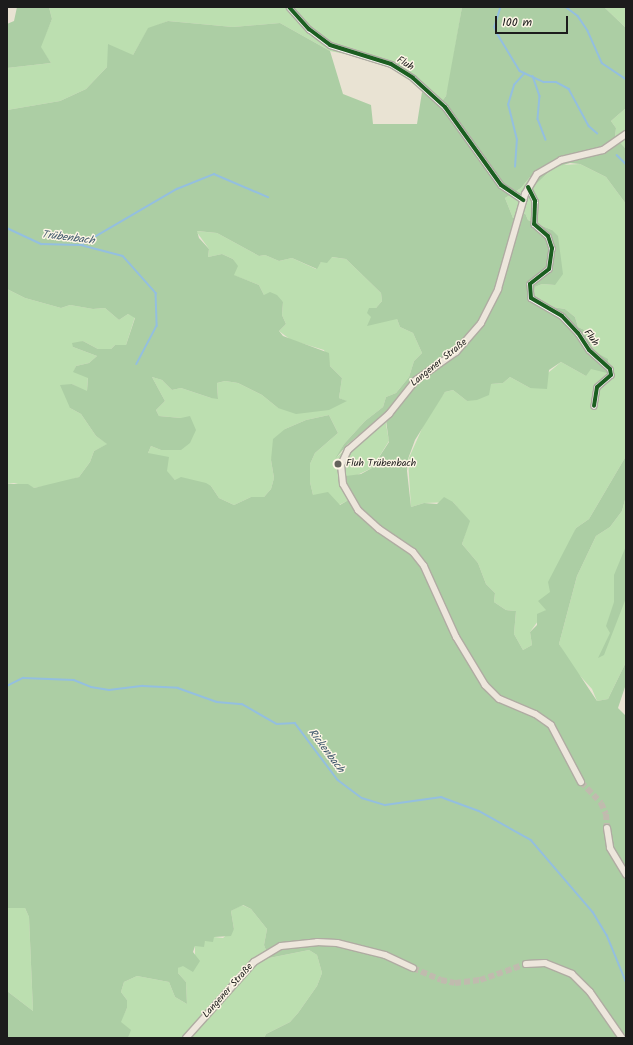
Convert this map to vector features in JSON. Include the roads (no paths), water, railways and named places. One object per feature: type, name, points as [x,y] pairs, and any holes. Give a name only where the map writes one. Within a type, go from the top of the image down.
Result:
[{"type":"main road","name":"Langener Straße","points":[[581,782],[551,725],[535,714],[499,699],[485,685],[456,637],[424,566],[413,552],[379,529],[358,510],[348,495],[341,476],[341,465],[348,450],[389,414],[416,380],[456,352],[481,323],[498,288],[523,200],[528,187],[537,174],[550,164],[603,150],[626,134]]},
{"type":"main road","points":[[606,828],[610,848],[626,875]]},
{"type":"main road","name":"Langener Straße","points":[[186,1038],[254,962],[281,946],[317,942],[336,943],[385,955],[413,968]]},
{"type":"main road","points":[[526,964],[545,963],[572,974],[590,992],[622,1038]]},
{"type":"street","name":"Fluh","points":[[289,7],[309,29],[333,47],[391,64],[413,78],[445,107],[500,185],[523,200]]},
{"type":"street","name":"Fluh","points":[[528,187],[535,201],[534,224],[548,236],[552,248],[549,269],[530,284],[531,298],[562,316],[578,333],[589,350],[610,368],[611,375],[597,387],[594,406]]},
{"type":"waterway","points":[[501,7],[495,27],[497,33],[520,71],[544,82],[556,82],[569,89],[589,126],[597,133]]},
{"type":"waterway","points":[[566,7],[578,16],[588,31],[602,63],[626,79]]},
{"type":"waterway","points":[[515,167],[517,140],[508,105],[514,85],[524,74]]},
{"type":"waterway","points":[[533,76],[540,96],[538,119],[546,140]]},
{"type":"waterway","points":[[617,155],[626,164]]},
{"type":"waterway","points":[[81,245],[177,189],[214,174],[268,197]]},
{"type":"waterway","name":"Trübenbach","points":[[7,228],[41,244],[81,245],[123,256],[156,293],[157,326],[137,364]]},
{"type":"waterway","name":"Rickenbach","points":[[7,686],[23,678],[74,680],[91,687],[109,690],[143,686],[178,688],[217,702],[242,704],[277,724],[295,723],[338,780],[362,798],[385,805],[441,797],[479,811],[531,840],[593,912],[607,935],[626,981]]},
{"type":"tunnel","points":[[581,782],[601,803],[606,814],[607,828]]},
{"type":"tunnel","points":[[413,968],[441,980],[455,983],[480,980],[526,964]]},
{"type":"place","name":"Fluh Trübenbach","points":[[338,464]]}]
